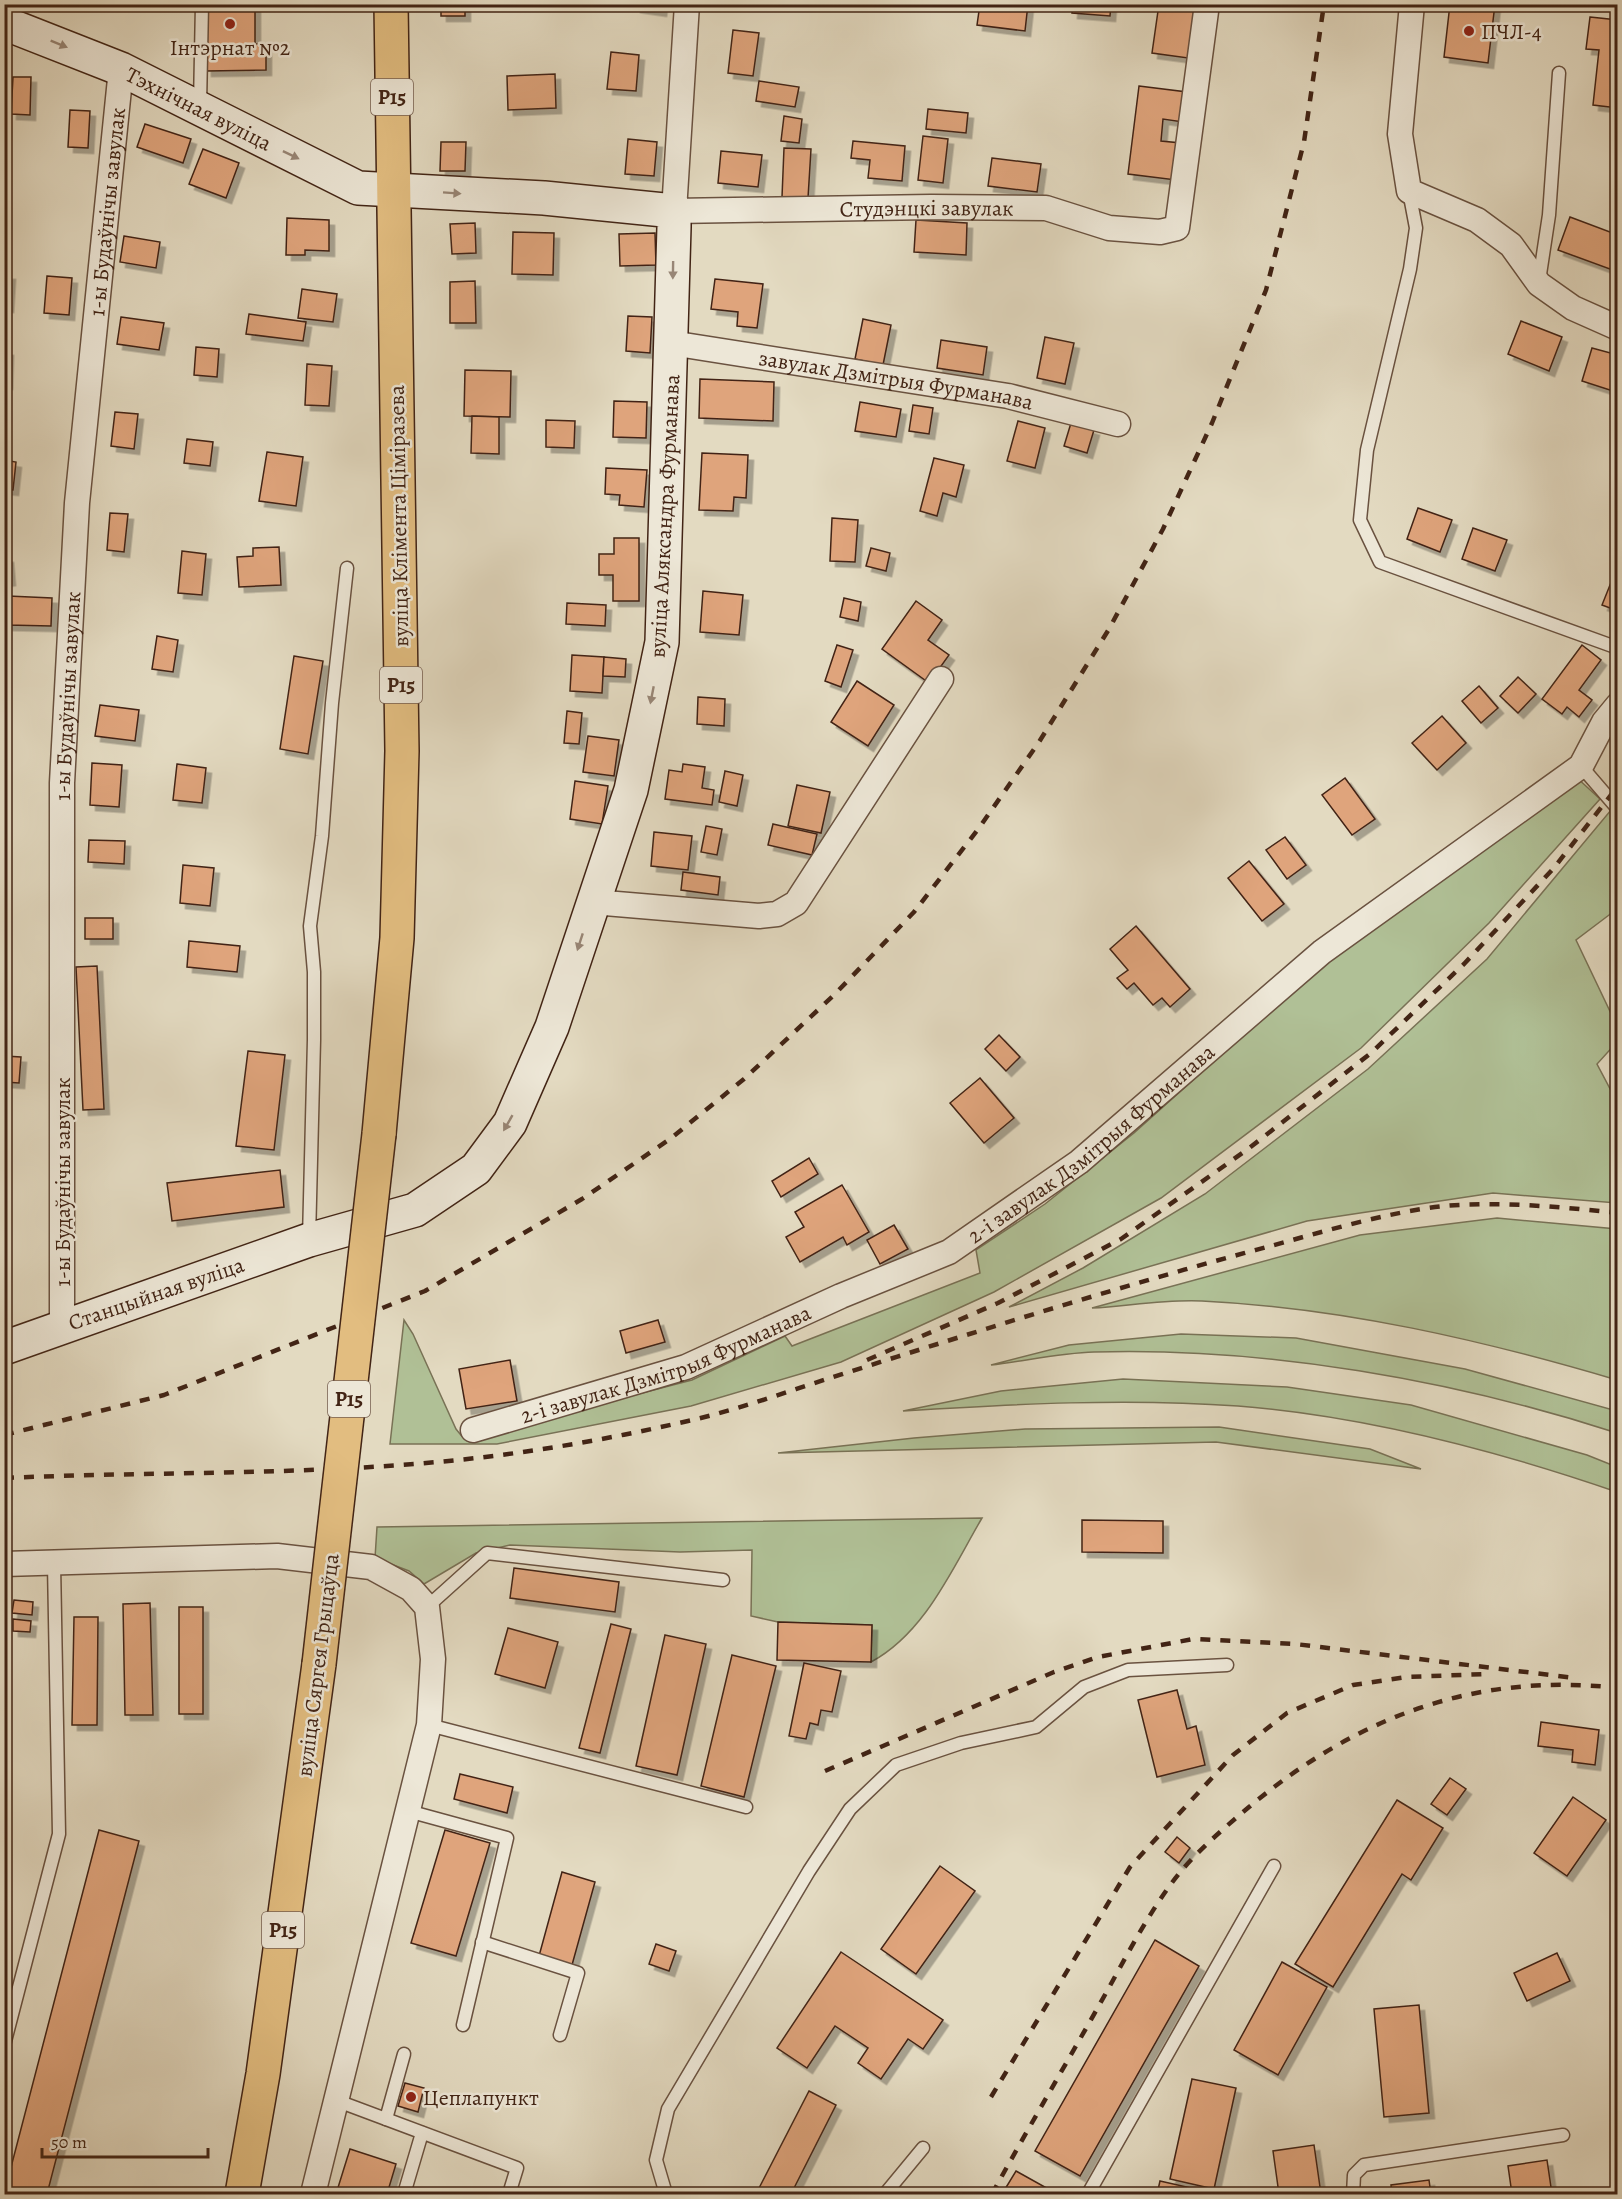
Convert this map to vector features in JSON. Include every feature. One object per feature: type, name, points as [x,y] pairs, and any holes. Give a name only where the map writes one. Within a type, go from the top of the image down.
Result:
[{"type":"main road","name":"вуліца Клімента Ціміразева","points":[[379,1134],[397,938],[402,751],[391,4]]},
{"type":"main road","name":"вуліца Сяргея Грыцаўца","points":[[242,2194],[263,2074],[319,1664],[379,1134]]},
{"type":"street","name":"вуліца Аляксандра Фурманава","points":[[309,1240],[416,1210],[476,1169],[510,1123],[547,1038],[631,790],[662,642],[674,211],[687,4]]},
{"type":"street","name":"Студэнцкі завулак","points":[[674,211],[931,207],[1046,208],[1109,228],[1160,232],[1177,228],[1207,4]]},
{"type":"street","points":[[1412,4],[1400,134],[1408,191],[1477,220],[1511,244],[1539,284],[1573,308],[1617,328]]},
{"type":"street","name":"Тэхнічная вуліца","points":[[4,22],[121,69],[358,188],[544,198],[674,211]]},
{"type":"street","name":"1-ы Будаўнічы завулак","points":[[62,1326],[62,783],[77,503],[121,69]]},
{"type":"street","name":"завулак Дзмітрыя Фурманава","points":[[672,343],[1008,396],[1118,424]]},
{"type":"street","points":[[594,902],[759,916],[777,914],[796,903],[941,679]]},
{"type":"street","name":"2-і завулак Дзмітрыя Фурманава","points":[[473,1430],[686,1367],[841,1296],[950,1252],[1079,1162],[1322,952],[1581,766],[1604,722],[1617,705]]},
{"type":"street","name":"Станцыйная вуліца","points":[[4,1348],[309,1240]]},
{"type":"street","points":[[4,1564],[277,1556],[371,1567],[411,1589],[427,1607],[433,1659],[429,1725],[313,2194]]},
{"type":"lane","points":[[200,110],[202,4]]},
{"type":"lane","points":[[1539,284],[1549,214],[1559,73]]},
{"type":"lane","points":[[1408,191],[1416,228],[1410,269],[1366,450],[1360,520],[1363,530],[1380,562],[1617,648]]},
{"type":"lane","points":[[309,1240],[314,1040],[314,972],[310,926],[322,836],[332,704],[347,568]]},
{"type":"lane","points":[[1581,766],[1617,809]]},
{"type":"lane","points":[[427,1607],[488,1553],[723,1580]]},
{"type":"lane","points":[[4,2045],[59,1834],[54,1564]]},
{"type":"lane","points":[[666,2194],[656,2160],[668,2109],[809,1871],[857,1802],[896,1765],[961,1743],[1036,1727],[1083,1687],[1128,1670],[1227,1665]]},
{"type":"lane","points":[[429,1725],[746,1807]]},
{"type":"lane","points":[[408,1812],[507,1838],[463,2025]]},
{"type":"lane","points":[[1088,2194],[1274,1866]]},
{"type":"lane","points":[[482,1942],[578,1972],[560,2035]]},
{"type":"lane","points":[[386,2119],[404,2054]]},
{"type":"lane","points":[[335,2100],[517,2168],[509,2194]]},
{"type":"lane","points":[[404,2194],[422,2133]]},
{"type":"lane","points":[[1353,2194],[1354,2175],[1364,2165],[1563,2135]]},
{"type":"lane","points":[[885,2194],[923,2148]]},
{"type":"green space","points":[[1575,776],[1600,799],[1489,923],[1361,1048],[1161,1198],[994,1292],[841,1362],[691,1406],[497,1444],[390,1444],[404,1320],[413,1334],[456,1429],[464,1439],[692,1380],[785,1336],[792,1346],[980,1273],[976,1250],[1045,1204],[1134,1133],[1327,960]]},
{"type":"green space","points":[[1611,810],[1617,816],[1617,909],[1576,940],[1617,1026],[1617,1042],[1597,1064],[1617,1102],[1617,1203],[1493,1193],[1307,1221],[1009,1307],[1083,1268],[1205,1194],[1368,1069],[1487,959]]},
{"type":"green space","points":[[1497,1218],[1617,1229],[1617,1380],[1464,1339],[1308,1311],[1202,1301],[1092,1308],[1360,1235]]},
{"type":"green space","points":[[1181,1334],[1296,1338],[1465,1369],[1617,1411],[1617,1433],[1491,1397],[1359,1371],[1292,1361],[1159,1352],[1094,1352],[1055,1355],[991,1365],[1069,1345]]},
{"type":"green space","points":[[1123,1379],[1287,1387],[1411,1405],[1587,1455],[1617,1467],[1617,1492],[1524,1462],[1430,1437],[1286,1411],[1238,1406],[1112,1402],[903,1411],[1001,1391]]},
{"type":"green space","points":[[1219,1427],[1370,1449],[1421,1469],[1216,1442],[778,1453],[1025,1429]]},
{"type":"green space","points":[[982,1518],[936,1598],[922,1617],[890,1650],[871,1662],[872,1625],[778,1622],[751,1616],[752,1550],[680,1552],[510,1545],[476,1553],[424,1584],[409,1571],[375,1558],[377,1527]]},
{"type":"building","name":"Інтэрнат №2","points":[[205,4],[255,4],[255,44],[266,44],[266,70],[206,71]]},
{"type":"building","points":[[441,4],[465,4],[465,16],[441,16]]},
{"type":"building","points":[[635,4],[662,4],[661,11],[635,7]]},
{"type":"building","points":[[980,4],[1028,4],[1025,31],[977,25]]},
{"type":"building","points":[[1073,4],[1111,4],[1110,16],[1072,13]]},
{"type":"building","points":[[1159,4],[1195,5],[1188,58],[1152,53]]},
{"type":"building","name":"ПЧЛ-4","points":[[1450,4],[1495,4],[1488,63],[1444,57]]},
{"type":"building","points":[[1590,17],[1618,20],[1618,108],[1593,105],[1599,50],[1586,49]]},
{"type":"building","points":[[733,30],[759,33],[753,76],[728,73]]},
{"type":"building","points":[[611,52],[639,55],[636,91],[607,89]]},
{"type":"building","points":[[555,74],[556,108],[508,110],[507,76]]},
{"type":"building","points":[[13,77],[31,77],[30,115],[11,114]]},
{"type":"building","points":[[759,81],[799,87],[795,107],[756,101]]},
{"type":"building","points":[[1139,86],[1187,92],[1183,122],[1163,119],[1161,141],[1181,143],[1176,180],[1128,174]]},
{"type":"building","points":[[928,109],[968,113],[966,133],[926,129]]},
{"type":"building","points":[[70,110],[90,111],[88,148],[68,147]]},
{"type":"building","points":[[784,116],[802,119],[799,143],[781,141]]},
{"type":"building","points":[[145,124],[191,139],[183,163],[137,147]]},
{"type":"building","points":[[923,136],[948,139],[943,183],[918,180]]},
{"type":"building","points":[[628,139],[657,142],[654,176],[625,174]]},
{"type":"building","points":[[853,141],[905,146],[902,181],[868,178],[870,160],[851,158]]},
{"type":"building","points":[[441,142],[466,142],[465,171],[440,171]]},
{"type":"building","points":[[784,148],[811,149],[808,198],[782,197]]},
{"type":"building","points":[[203,149],[239,163],[226,198],[189,184]]},
{"type":"building","points":[[721,151],[762,155],[758,187],[718,183]]},
{"type":"building","points":[[992,158],[1041,164],[1037,192],[988,186]]},
{"type":"building","points":[[1570,217],[1618,235],[1618,272],[1558,250]]},
{"type":"building","points":[[287,218],[329,220],[329,251],[305,250],[305,255],[286,255]]},
{"type":"building","points":[[916,220],[967,223],[966,255],[914,252]]},
{"type":"building","points":[[475,223],[476,253],[452,254],[450,224]]},
{"type":"building","points":[[513,232],[554,233],[553,275],[512,274]]},
{"type":"building","points":[[655,233],[656,265],[620,266],[619,234]]},
{"type":"building","points":[[124,236],[160,242],[156,268],[120,262]]},
{"type":"building","points":[[4,274],[10,274],[8,307],[4,306]]},
{"type":"building","points":[[47,276],[72,278],[69,315],[44,313]]},
{"type":"building","points":[[715,279],[763,284],[757,328],[737,326],[738,312],[711,309]]},
{"type":"building","points":[[475,281],[476,323],[450,323],[450,282]]},
{"type":"building","points":[[302,289],[337,294],[333,322],[298,318]]},
{"type":"building","points":[[249,314],[306,322],[303,341],[246,334]]},
{"type":"building","points":[[628,316],[652,317],[650,353],[626,351]]},
{"type":"building","points":[[121,317],[164,323],[159,350],[117,344]]},
{"type":"building","points":[[863,319],[891,325],[883,365],[855,359]]},
{"type":"building","points":[[1521,321],[1562,337],[1549,371],[1508,354]]},
{"type":"building","points":[[1045,337],[1074,343],[1065,384],[1037,378]]},
{"type":"building","points":[[941,340],[987,347],[983,375],[937,368]]},
{"type":"building","points":[[196,347],[219,349],[217,377],[194,375]]},
{"type":"building","points":[[1592,348],[1618,355],[1616,392],[1582,381]]},
{"type":"building","points":[[4,350],[8,350],[7,384],[4,384]]},
{"type":"building","points":[[307,364],[332,366],[329,406],[305,405]]},
{"type":"building","points":[[465,370],[511,371],[510,417],[464,416]]},
{"type":"building","points":[[700,379],[774,382],[773,421],[699,418]]},
{"type":"building","points":[[614,401],[647,402],[646,438],[613,437]]},
{"type":"building","points":[[860,402],[901,409],[896,437],[855,431]]},
{"type":"building","points":[[913,405],[933,408],[929,434],[909,431]]},
{"type":"building","points":[[115,412],[138,414],[134,449],[111,446]]},
{"type":"building","points":[[472,416],[499,417],[499,454],[471,453]]},
{"type":"building","points":[[546,420],[575,421],[574,448],[546,447]]},
{"type":"building","points":[[1018,421],[1045,428],[1035,468],[1007,461]]},
{"type":"building","points":[[1071,423],[1094,430],[1087,453],[1064,446]]},
{"type":"building","points":[[187,439],[213,442],[210,466],[184,463]]},
{"type":"building","points":[[267,452],[303,457],[296,506],[259,501]]},
{"type":"building","points":[[702,453],[748,455],[746,498],[734,497],[733,511],[699,510]]},
{"type":"building","points":[[934,458],[964,465],[956,497],[943,493],[937,516],[920,511]]},
{"type":"building","points":[[4,460],[16,462],[13,490],[4,489]]},
{"type":"building","points":[[606,468],[647,470],[644,507],[619,505],[620,495],[605,494]]},
{"type":"building","points":[[1418,508],[1452,520],[1440,552],[1407,539]]},
{"type":"building","points":[[110,513],[128,514],[124,552],[107,550]]},
{"type":"building","points":[[832,518],[858,520],[855,562],[830,561]]},
{"type":"building","points":[[1473,528],[1507,540],[1495,571],[1462,559]]},
{"type":"building","points":[[614,538],[639,538],[639,601],[613,601],[613,575],[599,575],[599,554],[614,554]]},
{"type":"building","points":[[279,547],[281,585],[239,587],[237,557],[253,556],[253,548]]},
{"type":"building","points":[[871,548],[890,553],[886,571],[866,566]]},
{"type":"building","points":[[182,551],[206,554],[202,595],[178,593]]},
{"type":"building","points":[[4,557],[8,557],[10,580],[4,581]]},
{"type":"building","points":[[1618,565],[1618,611],[1602,605]]},
{"type":"building","points":[[703,591],[743,595],[739,635],[700,632]]},
{"type":"building","points":[[8,596],[52,598],[51,626],[7,625]]},
{"type":"building","points":[[844,598],[861,602],[858,621],[840,617]]},
{"type":"building","points":[[916,601],[942,620],[928,640],[949,655],[929,683],[882,649]]},
{"type":"building","points":[[567,603],[606,605],[605,626],[566,624]]},
{"type":"building","points":[[157,636],[178,640],[173,672],[152,669]]},
{"type":"building","points":[[837,645],[853,650],[841,687],[825,681]]},
{"type":"building","points":[[1582,645],[1601,660],[1579,690],[1592,700],[1579,717],[1567,707],[1562,714],[1542,699]]},
{"type":"building","points":[[572,655],[604,657],[602,693],[570,691]]},
{"type":"building","points":[[294,656],[323,661],[308,754],[280,749]]},
{"type":"building","points":[[604,657],[626,659],[625,677],[603,676]]},
{"type":"building","points":[[1518,677],[1536,694],[1518,713],[1500,696]]},
{"type":"building","points":[[857,681],[894,705],[868,746],[831,722]]},
{"type":"building","points":[[1479,686],[1498,708],[1481,723],[1462,701]]},
{"type":"building","points":[[698,697],[725,699],[724,726],[697,724]]},
{"type":"building","points":[[100,705],[139,710],[135,741],[95,736]]},
{"type":"building","points":[[567,711],[582,713],[579,744],[564,743]]},
{"type":"building","points":[[1442,716],[1466,743],[1437,770],[1412,743]]},
{"type":"building","points":[[588,736],[619,740],[614,776],[583,772]]},
{"type":"building","points":[[92,763],[122,765],[119,807],[90,805]]},
{"type":"building","points":[[177,764],[206,768],[202,803],[173,800]]},
{"type":"building","points":[[683,764],[705,767],[702,788],[714,790],[712,805],[665,799],[669,770],[682,772]]},
{"type":"building","points":[[725,771],[743,775],[737,806],[719,802]]},
{"type":"building","points":[[1345,778],[1375,819],[1352,835],[1322,795]]},
{"type":"building","points":[[575,781],[608,786],[602,824],[570,819]]},
{"type":"building","points":[[797,785],[830,792],[821,833],[788,826]]},
{"type":"building","points":[[773,824],[817,834],[812,855],[768,845]]},
{"type":"building","points":[[706,826],[722,829],[717,855],[701,852]]},
{"type":"building","points":[[654,832],[692,836],[688,870],[651,866]]},
{"type":"building","points":[[1285,837],[1306,865],[1287,879],[1266,850]]},
{"type":"building","points":[[89,840],[125,841],[124,864],[88,862]]},
{"type":"building","points":[[1249,861],[1284,904],[1262,921],[1228,878]]},
{"type":"building","points":[[183,865],[214,868],[210,906],[180,903]]},
{"type":"building","points":[[683,872],[720,877],[718,895],[681,890]]},
{"type":"building","points":[[85,918],[113,918],[113,939],[85,939]]},
{"type":"building","points":[[1136,926],[1190,989],[1170,1007],[1162,998],[1153,1005],[1134,983],[1127,989],[1117,978],[1128,970],[1110,949]]},
{"type":"building","points":[[189,941],[240,946],[237,972],[187,967]]},
{"type":"building","points":[[97,966],[104,1109],[83,1110],[76,967]]},
{"type":"building","points":[[999,1035],[1020,1057],[1006,1071],[985,1049]]},
{"type":"building","points":[[248,1051],[285,1055],[274,1150],[236,1146]]},
{"type":"building","points":[[4,1056],[21,1057],[19,1083],[4,1082]]},
{"type":"building","points":[[980,1078],[1014,1118],[984,1143],[950,1103]]},
{"type":"building","points":[[809,1158],[818,1174],[781,1197],[772,1181]]},
{"type":"building","points":[[280,1170],[284,1207],[172,1221],[167,1183]]},
{"type":"building","points":[[842,1185],[869,1232],[847,1245],[843,1237],[800,1262],[786,1237],[804,1227],[795,1212]]},
{"type":"building","points":[[894,1225],[908,1249],[880,1264],[867,1240]]},
{"type":"building","points":[[658,1320],[665,1342],[626,1353],[620,1331]]},
{"type":"building","points":[[510,1360],[517,1401],[466,1409],[459,1369]]},
{"type":"building","points":[[1082,1520],[1163,1521],[1163,1553],[1082,1552]]},
{"type":"building","points":[[514,1568],[619,1582],[615,1612],[510,1598]]},
{"type":"building","points":[[14,1600],[33,1602],[32,1615],[12,1613]]},
{"type":"building","points":[[150,1603],[153,1715],[125,1715],[123,1604]]},
{"type":"building","points":[[179,1607],[203,1607],[203,1714],[179,1714]]},
{"type":"building","points":[[74,1617],[98,1617],[97,1725],[72,1725]]},
{"type":"building","points":[[13,1619],[31,1621],[30,1632],[13,1631]]},
{"type":"building","points":[[778,1622],[872,1625],[871,1662],[777,1660]]},
{"type":"building","points":[[611,1624],[631,1629],[600,1753],[579,1748]]},
{"type":"building","points":[[508,1628],[558,1642],[545,1688],[495,1674]]},
{"type":"building","points":[[665,1635],[706,1644],[677,1775],[636,1766]]},
{"type":"building","points":[[732,1655],[776,1666],[744,1797],[701,1786]]},
{"type":"building","points":[[804,1663],[841,1671],[832,1712],[821,1710],[818,1725],[810,1723],[806,1739],[789,1736]]},
{"type":"building","points":[[1177,1690],[1187,1729],[1196,1726],[1205,1765],[1157,1777],[1138,1700]]},
{"type":"building","points":[[1541,1722],[1599,1730],[1595,1765],[1572,1762],[1573,1750],[1538,1746]]},
{"type":"building","points":[[460,1774],[513,1787],[507,1813],[454,1799]]},
{"type":"building","points":[[1450,1778],[1466,1789],[1447,1815],[1431,1804]]},
{"type":"building","points":[[1573,1797],[1606,1820],[1567,1876],[1534,1853]]},
{"type":"building","points":[[1397,1800],[1443,1828],[1411,1880],[1402,1874],[1333,1987],[1295,1964]]},
{"type":"building","points":[[99,1830],[139,1841],[47,2194],[4,2194]]},
{"type":"building","points":[[445,1830],[490,1843],[456,1956],[411,1943]]},
{"type":"building","points":[[1177,1837],[1190,1848],[1179,1863],[1165,1852]]},
{"type":"building","points":[[940,1866],[975,1891],[916,1974],[881,1949]]},
{"type":"building","points":[[562,1872],[595,1882],[572,1965],[539,1956]]},
{"type":"building","points":[[1155,1940],[1199,1966],[1080,2176],[1035,2151]]},
{"type":"building","points":[[656,1944],[676,1951],[669,1971],[649,1964]]},
{"type":"building","points":[[841,1952],[943,2020],[923,2049],[908,2039],[881,2079],[858,2063],[868,2048],[835,2026],[807,2068],[777,2048]]},
{"type":"building","points":[[1557,1953],[1570,1981],[1527,2001],[1514,1973]]},
{"type":"building","points":[[1282,1962],[1327,1987],[1278,2075],[1234,2050]]},
{"type":"building","points":[[1419,2005],[1429,2113],[1384,2117],[1374,2009]]},
{"type":"building","points":[[1192,2079],[1236,2088],[1214,2189],[1170,2179]]},
{"type":"building","name":"Цеплапункт","points":[[405,2083],[424,2088],[418,2112],[398,2106]]},
{"type":"building","points":[[809,2091],[836,2105],[791,2194],[756,2194]]},
{"type":"building","points":[[1314,2145],[1321,2194],[1279,2194],[1273,2151]]},
{"type":"building","points":[[350,2149],[396,2164],[387,2194],[336,2194]]},
{"type":"building","points":[[1547,2160],[1552,2194],[1512,2194],[1508,2166]]},
{"type":"building","points":[[1016,2171],[1052,2191],[1050,2194],[1002,2194]]},
{"type":"building","points":[[1429,2180],[1431,2194],[1392,2194],[1391,2185]]},
{"type":"building","points":[[1160,2181],[1200,2190],[1199,2194],[1157,2194]]},
{"type":"railway","points":[[4,1435],[164,1395],[425,1291],[582,1199],[670,1139],[744,1079],[834,995],[914,912],[979,828],[1039,742],[1109,629],[1163,529],[1212,423],[1266,290],[1304,142],[1324,4]]},
{"type":"railway","points":[[867,1360],[998,1303],[1121,1239],[1248,1149],[1371,1053],[1464,964],[1553,869],[1618,786]]},
{"type":"railway","points":[[4,1478],[359,1468],[476,1458],[556,1447],[724,1412],[1102,1293],[1378,1218],[1444,1206],[1487,1204],[1618,1213]]},
{"type":"railway","points":[[825,1771],[1054,1672],[1098,1657],[1193,1639],[1295,1644],[1575,1678]]},
{"type":"railway","points":[[991,2097],[1130,1867],[1233,1755],[1287,1713],[1353,1685],[1407,1677],[1487,1674]]},
{"type":"railway","points":[[992,2194],[1151,1914],[1179,1873],[1249,1807],[1290,1775],[1332,1748],[1376,1726],[1420,1708],[1467,1695],[1515,1687],[1566,1685],[1618,1688]]},
{"type":"place","name":"Інтэрнат №2","points":[[230,24]]},
{"type":"place","name":"ПЧЛ-4","points":[[1469,31]]},
{"type":"place","name":"Цеплапункт","points":[[411,2097]]}]
